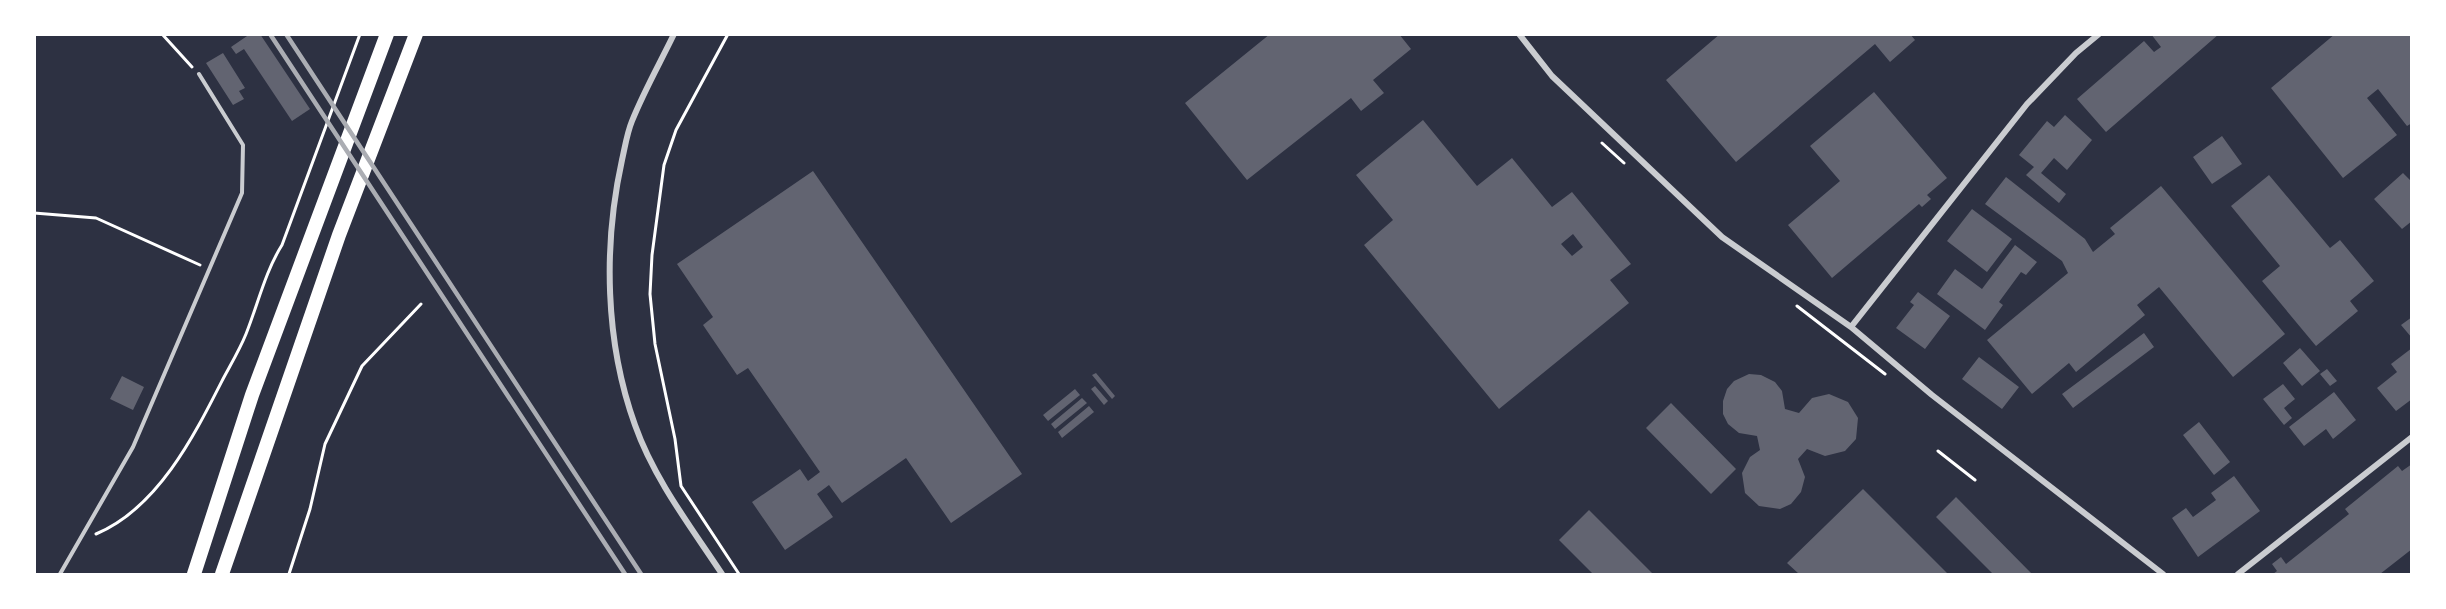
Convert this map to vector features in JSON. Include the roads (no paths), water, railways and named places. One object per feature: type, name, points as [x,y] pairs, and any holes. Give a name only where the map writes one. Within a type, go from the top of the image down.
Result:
[{"type":"highway","points":[[194,574],[252,395],[314,223],[387,34]]},
{"type":"highway","points":[[222,574],[339,235],[416,34]]},
{"type":"street","points":[[674,34],[631,122],[616,189],[611,229],[613,317],[619,369],[635,427],[658,474],[722,574]]},
{"type":"street","points":[[1519,34],[1552,76],[1722,237],[1851,327],[1932,395],[2163,574]]},
{"type":"street","points":[[1851,327],[2027,104],[2076,53],[2099,34]]},
{"type":"street","points":[[2238,574],[2412,437]]},
{"type":"lane","points":[[60,574],[133,447],[242,193],[243,145],[233,124],[200,74]]},
{"type":"railway","points":[[270,34],[625,574]]},
{"type":"railway","points":[[286,34],[641,574]]}]
